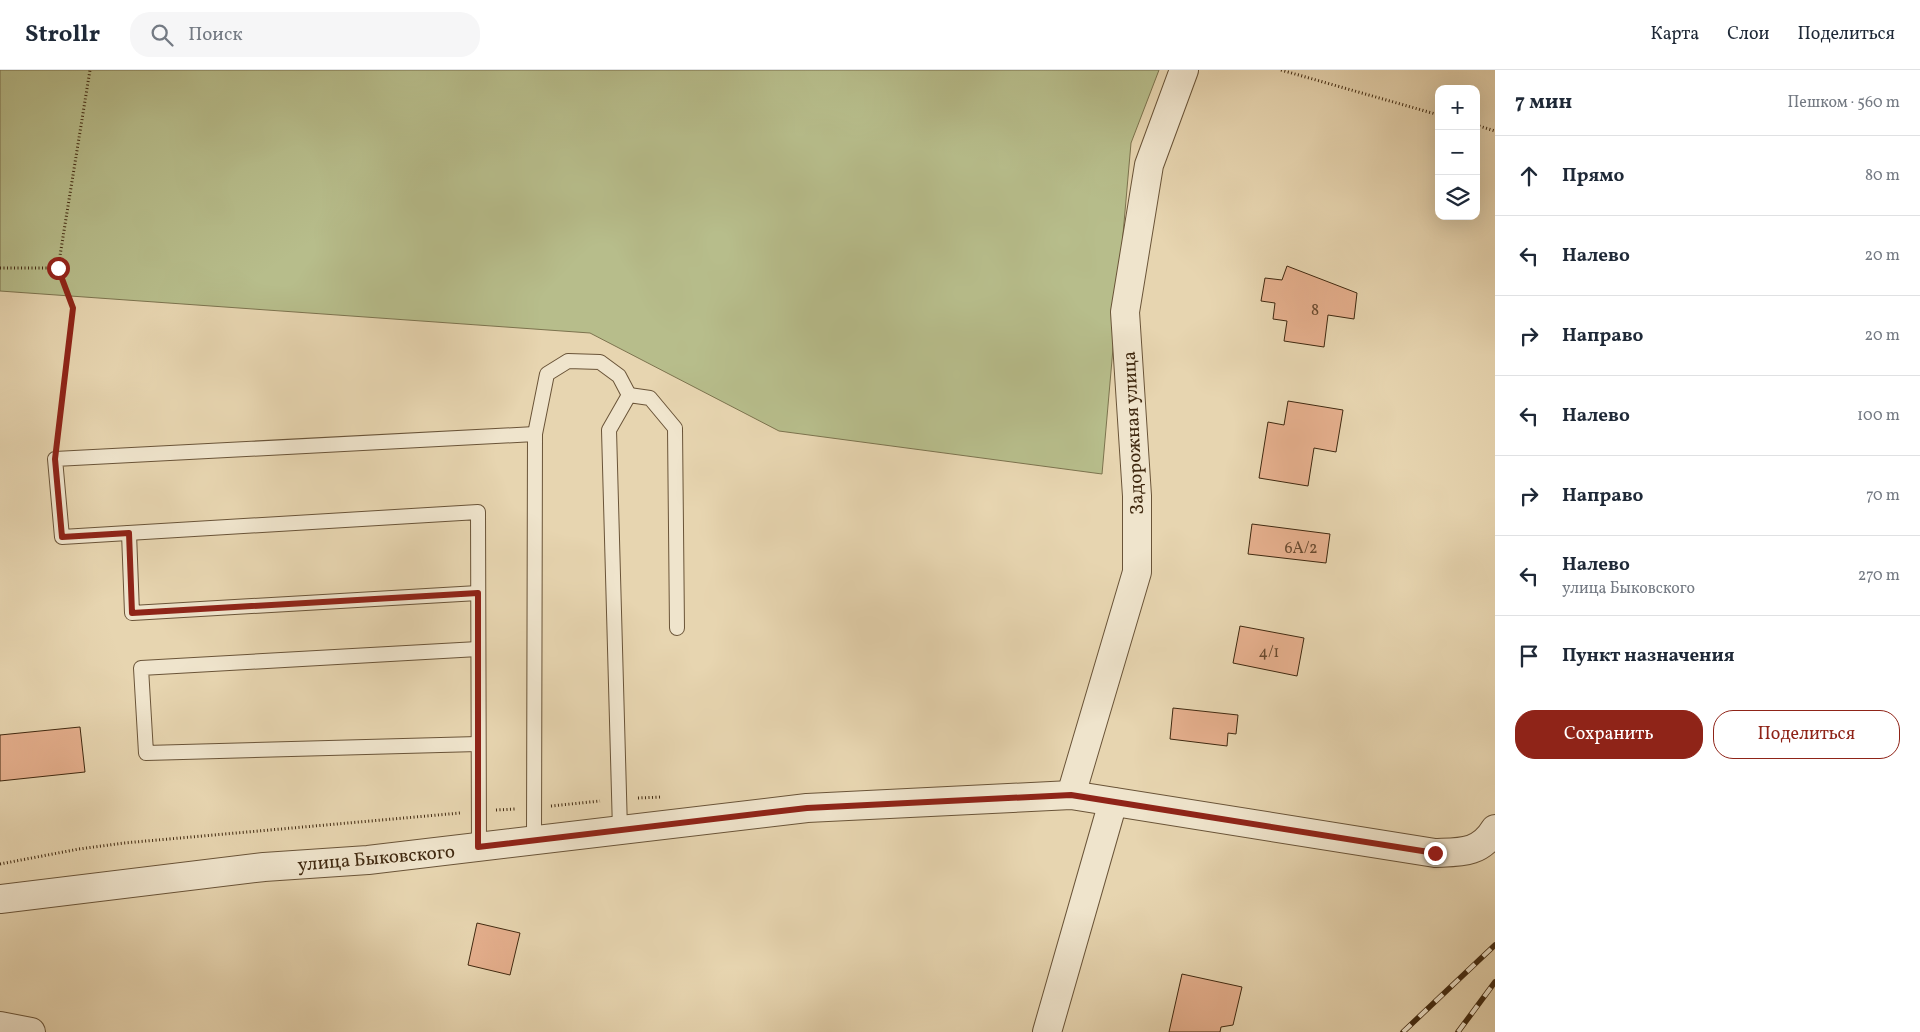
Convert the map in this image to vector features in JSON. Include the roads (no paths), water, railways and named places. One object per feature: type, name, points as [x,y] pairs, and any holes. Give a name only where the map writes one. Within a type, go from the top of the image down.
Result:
[{"type":"street","name":"Задорожная улица","points":[[1071,795],[1137,572],[1137,496],[1125,312],[1149,166],[1184,70]]},
{"type":"street","name":"улица Быковского","points":[[0,899],[264,867],[368,860],[807,808],[1071,795],[1435,853],[1467,852],[1480,845],[1492,835],[1495,829]]},
{"type":"street","points":[[1047,1032],[1112,802]]},
{"type":"street","points":[[0,1026],[31,1032]]},
{"type":"lane","points":[[534,840],[535,434],[547,374],[568,361],[600,362],[618,376],[629,395]]},
{"type":"lane","points":[[629,395],[650,398],[675,428],[677,628]]},
{"type":"lane","points":[[620,830],[609,430],[629,395]]},
{"type":"lane","points":[[478,847],[478,512],[62,537],[55,459],[535,434]]},
{"type":"lane","points":[[129,533],[132,613],[478,593]]},
{"type":"lane","points":[[478,649],[141,668],[146,753],[478,744]]},
{"type":"railway","points":[[1403,1032],[1495,945]]},
{"type":"railway","points":[[1458,1032],[1495,982]]}]
